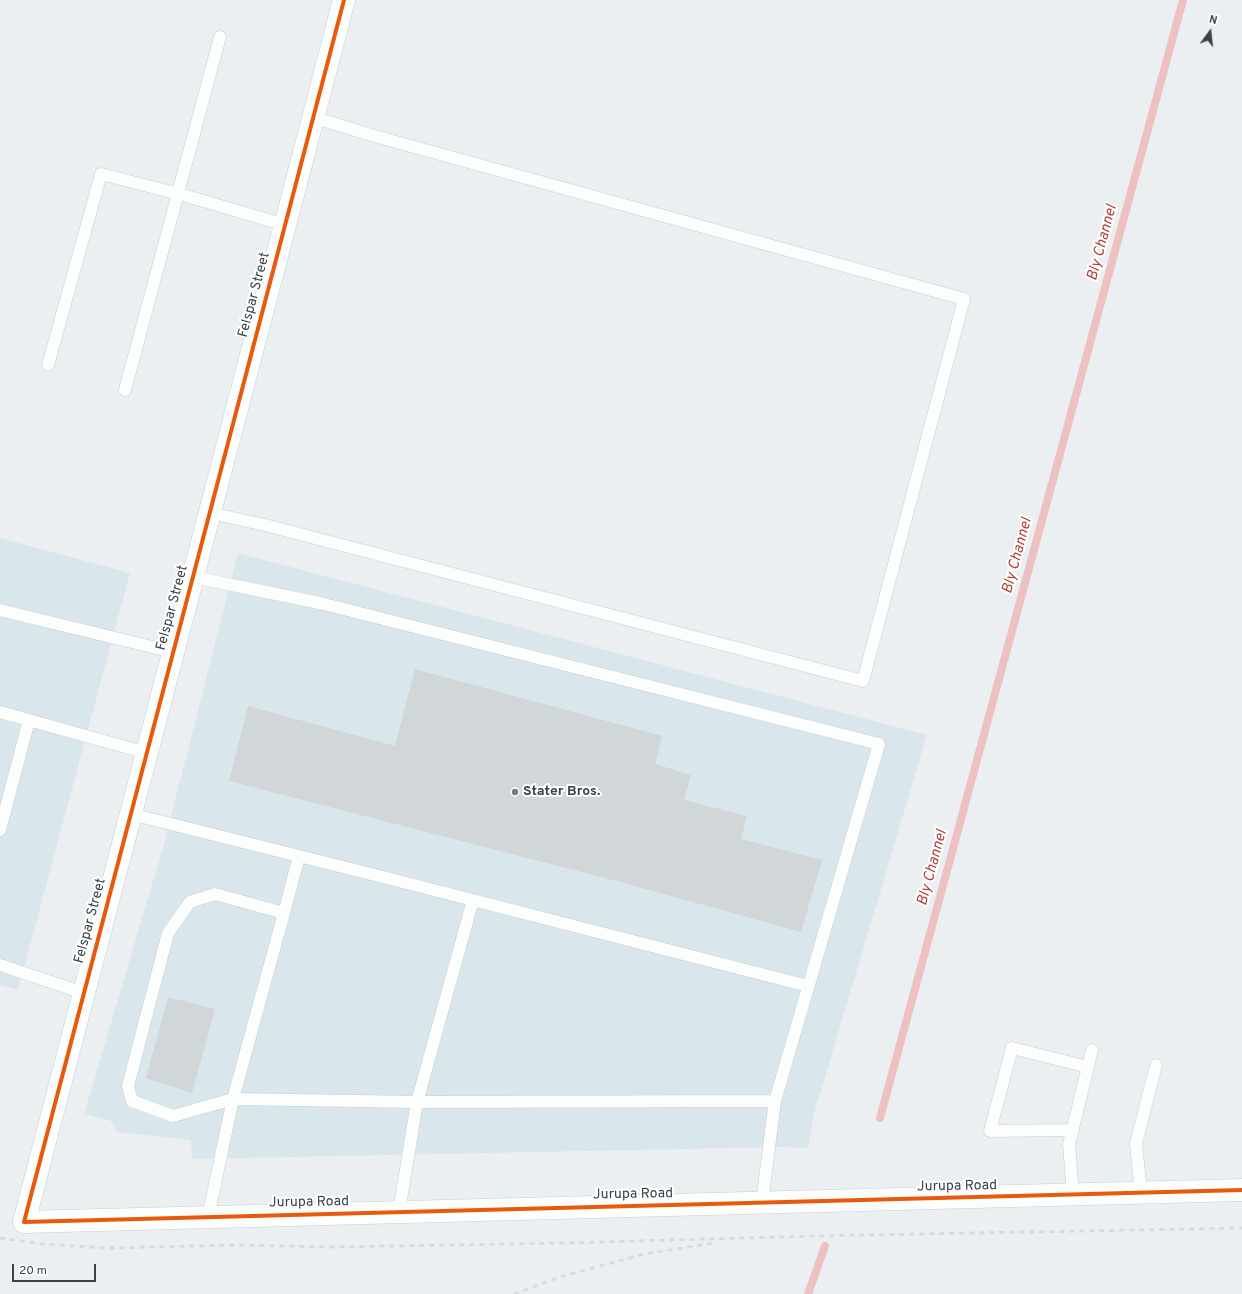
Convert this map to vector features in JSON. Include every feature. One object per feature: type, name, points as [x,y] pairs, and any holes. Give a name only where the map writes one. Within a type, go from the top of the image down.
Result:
[{"type":"street","name":"Felspar Street","points":[[24,1222],[344,0]]},
{"type":"street","name":"Jurupa Road","points":[[24,1222],[1242,1190]]},
{"type":"lane","points":[[125,390],[220,37]]},
{"type":"lane","points":[[210,513],[265,525],[863,681],[964,299],[371,135],[313,117]]},
{"type":"lane","points":[[48,365],[101,174],[178,194],[285,225]]},
{"type":"lane","points":[[192,578],[320,603],[879,744],[775,1101],[762,1202]]},
{"type":"lane","points":[[0,610],[173,652]]},
{"type":"lane","points":[[0,712],[147,753]]},
{"type":"lane","points":[[0,830],[29,720]]},
{"type":"lane","points":[[131,814],[808,986]]},
{"type":"lane","points":[[208,1217],[234,1099],[299,856]]},
{"type":"lane","points":[[284,913],[215,894],[190,902],[168,933],[128,1086],[132,1101],[173,1116],[234,1099],[417,1102],[775,1101]]},
{"type":"lane","points":[[399,1212],[417,1102],[473,900]]},
{"type":"lane","points":[[0,965],[84,993]]},
{"type":"lane","points":[[1072,1130],[990,1131],[1012,1048],[1088,1067]]},
{"type":"lane","points":[[1073,1195],[1069,1144],[1092,1050]]},
{"type":"lane","points":[[1141,1193],[1136,1144],[1156,1065]]},
{"type":"shaded area","points":[[0,538],[130,573],[18,990],[0,985]]},
{"type":"shaded area","points":[[238,553],[927,735],[814,1114],[808,1148],[784,1147],[192,1159],[191,1140],[117,1132],[111,1121],[84,1114],[164,844]]},
{"type":"building","points":[[415,669],[662,736],[655,764],[691,775],[684,800],[747,816],[741,839],[822,860],[801,932],[624,883],[229,781],[248,706],[395,746]]},
{"type":"building","points":[[168,997],[215,1009],[192,1093],[146,1078]]},
{"type":"waterway","name":"Bly Channel","points":[[880,1118],[1183,0]]},
{"type":"waterway","name":"Bly Channel","points":[[808,1294],[825,1246]]},
{"type":"railway","points":[[0,1238],[44,1244],[106,1248],[235,1245],[332,1247],[1242,1228]]},
{"type":"railway","points":[[514,1294],[560,1277],[644,1254],[715,1243]]},
{"type":"cycle path","points":[[344,0],[24,1222],[1242,1190]]},
{"type":"place","name":"Stater Bros.","points":[[515,792]]}]
